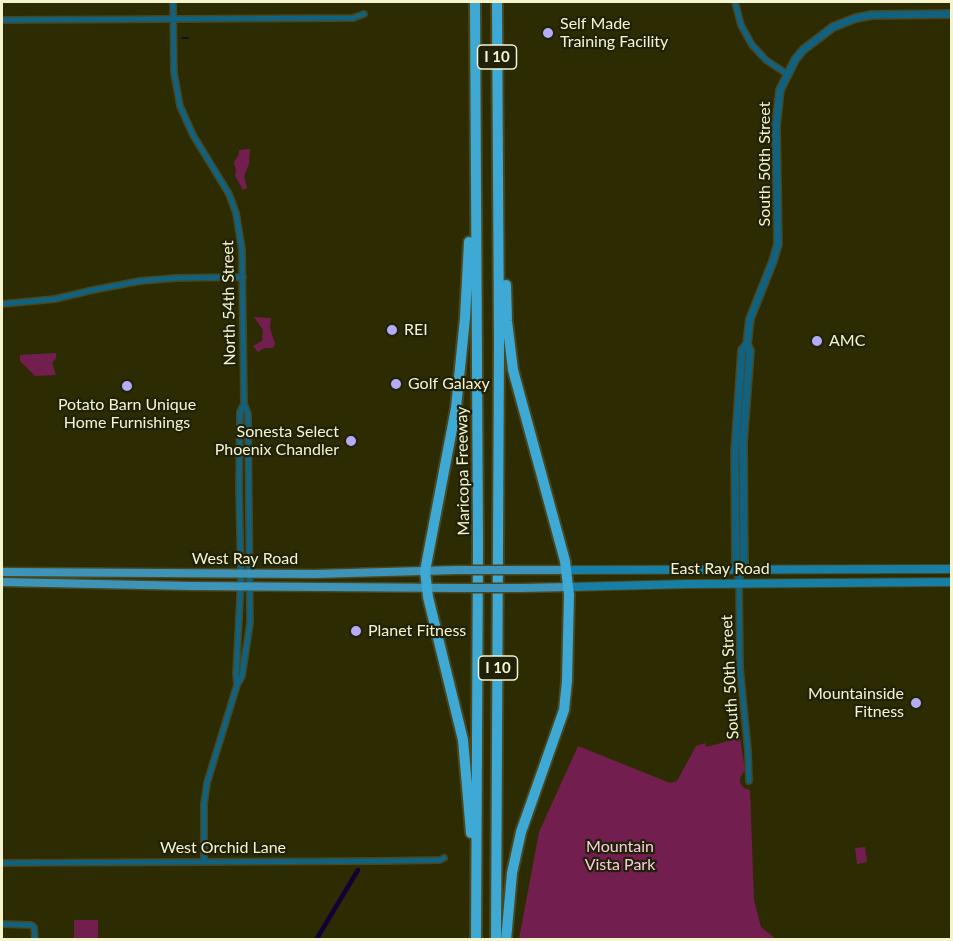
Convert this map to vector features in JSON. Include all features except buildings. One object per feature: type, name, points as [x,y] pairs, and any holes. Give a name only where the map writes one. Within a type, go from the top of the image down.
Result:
[{"type":"highway","name":"Maricopa Freeway","points":[[475,2],[478,544],[476,939]]},
{"type":"highway","name":"Maricopa Freeway","points":[[496,939],[499,344],[497,2]]},
{"type":"highway","points":[[476,113],[470,181],[469,256],[456,408],[425,571],[466,758],[476,939]]},
{"type":"highway","points":[[497,113],[504,179],[507,321],[510,352],[519,400],[569,587],[567,681],[564,710],[521,832],[512,873],[506,939]]},
{"type":"main road","name":"East Ray Road","points":[[488,588],[569,587],[951,569]]},
{"type":"main road","name":"West Ray Road","points":[[2,572],[246,574],[488,570]]},
{"type":"main road","name":"East Ray Road","points":[[488,570],[566,570],[739,578],[951,582]]},
{"type":"main road","name":"West Ray Road","points":[[2,582],[488,588]]},
{"type":"street","name":"North 54th Street","points":[[173,2],[175,80],[180,106],[189,127],[229,194],[242,237],[244,404],[248,414],[246,574],[236,674],[237,685]]},
{"type":"street","points":[[735,2],[741,25],[752,45],[766,60],[787,74]]},
{"type":"street","points":[[2,20],[353,18],[364,14]]},
{"type":"street","name":"South 50th Street","points":[[749,781],[740,668],[739,578],[744,564],[743,443],[750,351],[747,344],[750,319],[778,244],[776,126],[778,100],[787,74],[795,60],[811,42],[833,27],[872,15],[951,14]]},
{"type":"street","points":[[2,304],[55,299],[136,282],[175,278],[243,277]]},
{"type":"street","name":"North 54th Street","points":[[204,862],[204,804],[207,783],[237,685],[242,676],[247,651],[246,574],[239,488],[240,412],[244,404]]},
{"type":"street","name":"West Orchid Lane","points":[[2,863],[383,861],[440,860],[444,858]]},
{"type":"street","points":[[2,924],[29,924],[34,927],[35,939]]},
{"type":"green space","points":[[250,149],[249,164],[244,176],[247,188],[243,190],[235,176],[234,162],[239,150]]},
{"type":"green space","points":[[254,317],[271,318],[270,328],[275,344],[273,348],[265,348],[258,352],[253,346],[262,341],[263,330]]},
{"type":"green space","points":[[56,353],[56,358],[52,363],[56,375],[35,376],[20,361],[20,355]]},
{"type":"green space","name":"Mountain Vista Park","points":[[740,738],[745,770],[740,783],[744,788],[750,790],[754,900],[761,927],[776,939],[519,939],[539,832],[578,746],[670,783],[677,781],[696,746],[705,743],[706,747]]},
{"type":"green space","points":[[865,847],[867,862],[857,864],[855,848]]},
{"type":"green space","points":[[74,920],[98,920],[98,939],[74,939]]},
{"type":"waterway","points":[[182,38],[188,38]]},
{"type":"waterway","points":[[316,940],[358,870]]},
{"type":"place","name":"Self Made Training Facility","points":[[548,33]]},
{"type":"place","name":"REI","points":[[392,330]]},
{"type":"place","name":"AMC","points":[[817,341]]},
{"type":"place","name":"Golf Galaxy","points":[[396,384]]},
{"type":"place","name":"Potato Barn Unique Home Furnishings","points":[[127,386]]},
{"type":"place","name":"Sonesta Select Phoenix Chandler","points":[[351,441]]},
{"type":"place","name":"Planet Fitness","points":[[356,631]]},
{"type":"place","name":"Mountainside Fitness","points":[[916,703]]}]
